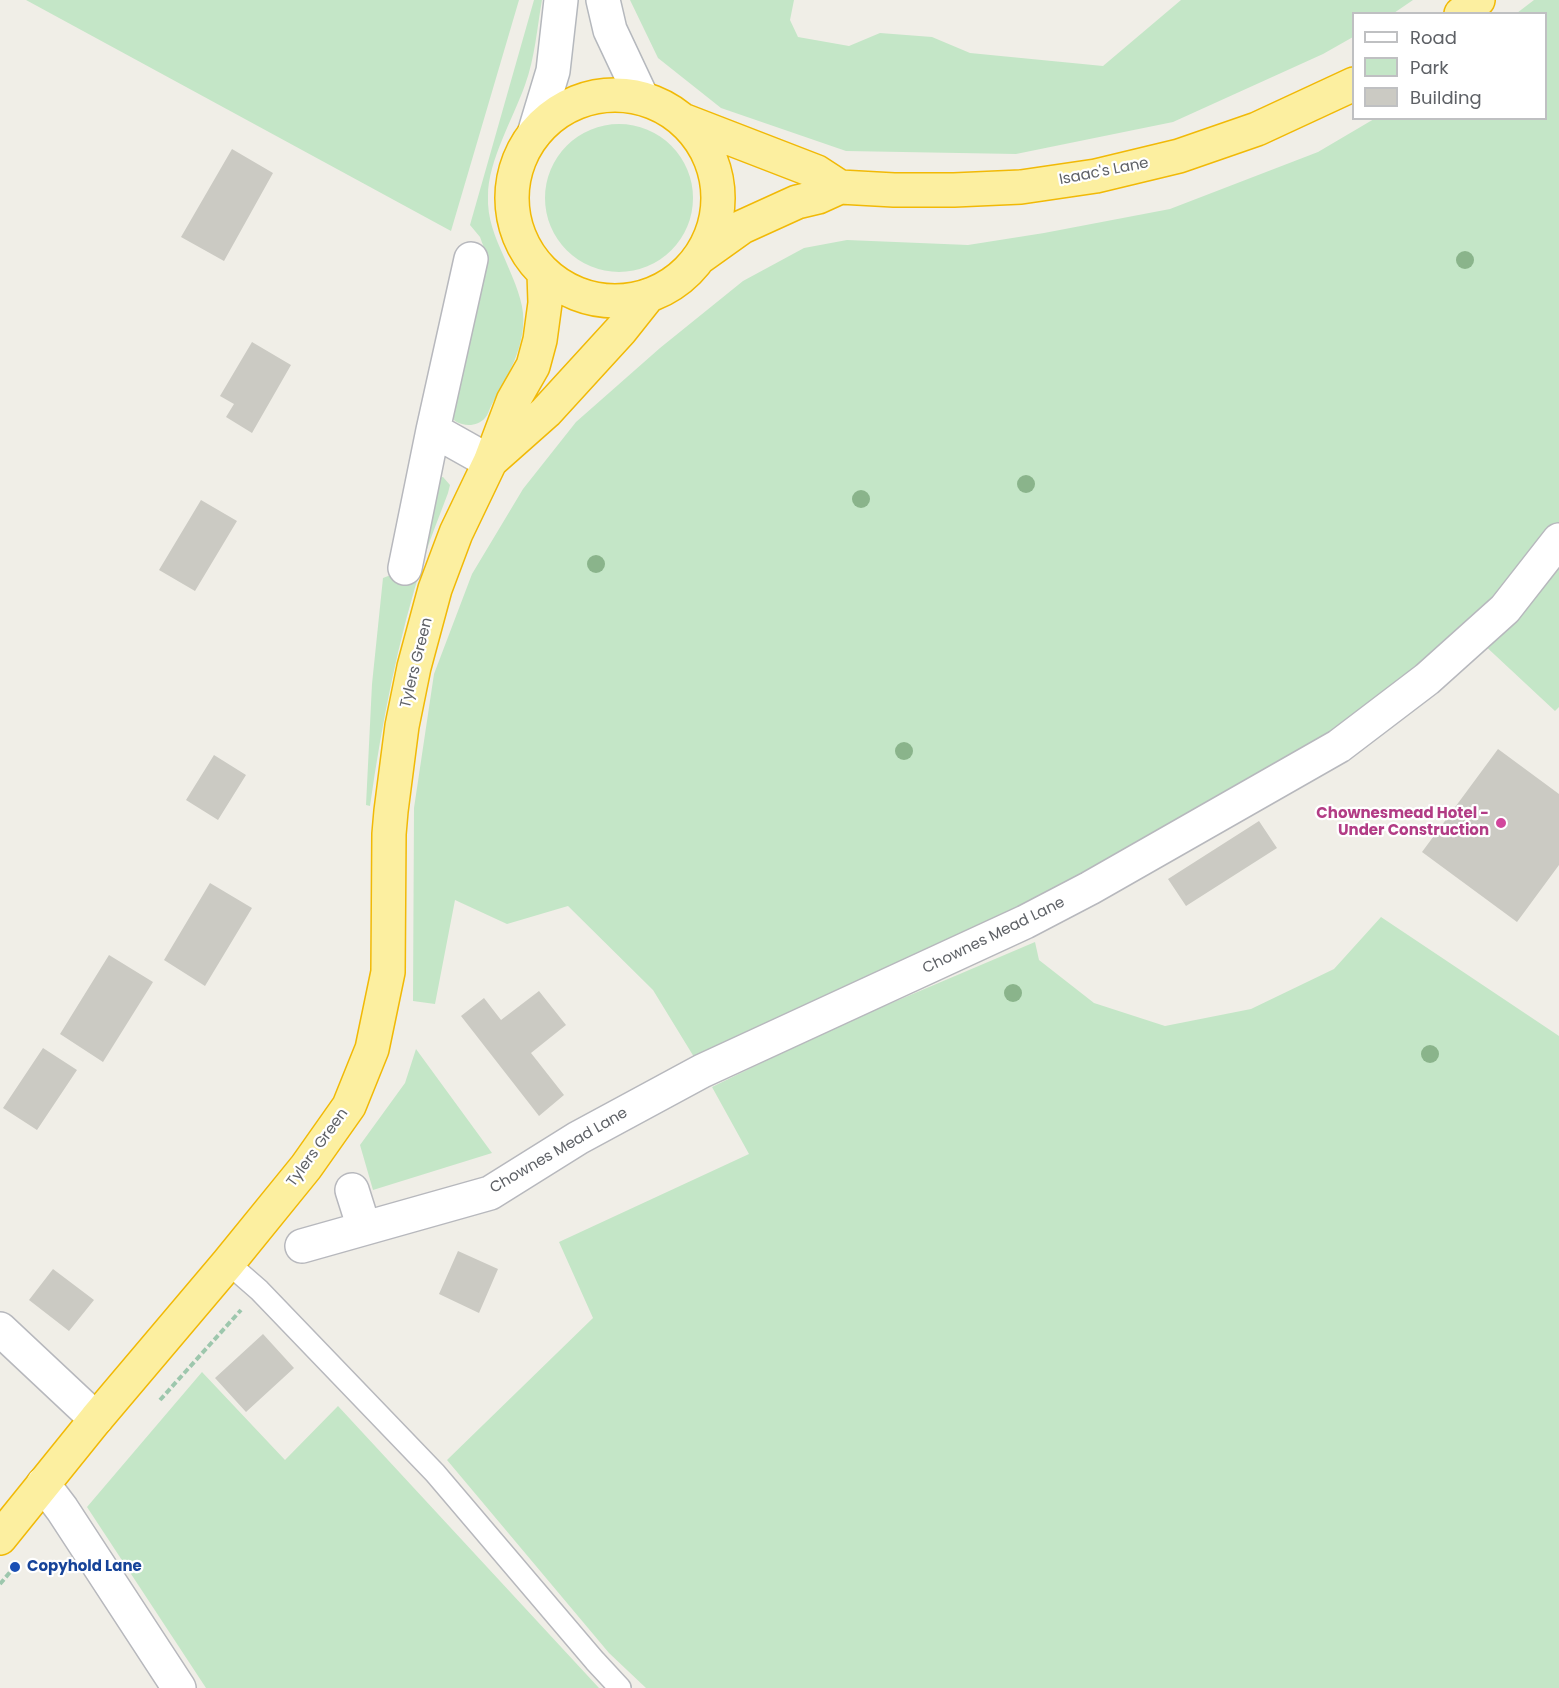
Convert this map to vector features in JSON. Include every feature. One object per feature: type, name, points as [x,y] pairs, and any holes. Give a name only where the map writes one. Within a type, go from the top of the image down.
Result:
[{"type":"highway","points":[[1463,12],[1478,0]]},
{"type":"highway","name":"Isaac's Lane","points":[[700,257],[742,227],[797,202],[818,197],[840,187],[954,190],[1022,187],[1096,176],[1179,156],[1257,129],[1352,84]]},
{"type":"highway","points":[[612,95],[642,98],[664,107],[683,121],[703,143],[714,171],[718,201],[713,230],[700,257],[685,274],[667,287],[648,296],[620,301],[593,299],[567,289],[544,273],[525,249],[514,221],[512,190],[519,161],[534,134],[556,114],[582,100],[612,95]]},
{"type":"highway","name":"Isaac's Lane","points":[[683,121],[818,172],[840,187]]},
{"type":"highway","name":"Tylers Green","points":[[0,1538],[306,1167],[349,1106],[372,1049],[388,972],[389,834],[402,726],[414,667],[435,589],[456,533],[490,462],[513,401],[533,366],[545,303],[544,273]]},
{"type":"highway","name":"Tylers Green","points":[[490,462],[546,412],[621,330],[648,296]]},
{"type":"street","points":[[534,134],[553,71],[561,0]]},
{"type":"street","points":[[603,0],[610,30],[642,98]]},
{"type":"street","points":[[405,568],[471,259]]},
{"type":"street","points":[[433,430],[490,462]]},
{"type":"street","name":"Chownes Mead Lane","points":[[302,1246],[490,1193],[578,1138],[702,1071],[1014,927],[1090,888],[1339,746],[1427,679],[1505,609],[1559,540]]},
{"type":"street","points":[[352,1190],[364,1227]]},
{"type":"street","points":[[0,1329],[96,1419]]},
{"type":"street","points":[[43,1484],[62,1509],[178,1688]]},
{"type":"lane","points":[[228,1263],[259,1290],[435,1473],[620,1688]]},
{"type":"path","points":[[157,1404],[259,1290]]},
{"type":"path","points":[[0,1584],[14,1567]]},
{"type":"green space","points":[[26,0],[519,0],[451,231]]},
{"type":"green space","points":[[534,0],[542,0],[531,64],[492,169],[488,196],[492,227],[522,306],[522,338],[509,373],[486,417],[476,424],[464,425],[450,416],[448,408],[484,248],[480,237],[470,225]]},
{"type":"green space","points":[[630,0],[794,0],[790,20],[798,37],[849,46],[880,33],[932,37],[970,53],[1103,66],[1181,0],[1413,0],[1395,12],[1352,12],[1352,38],[1323,54],[1173,122],[1016,154],[846,151],[721,108],[658,58]]},
{"type":"green space","points":[[1534,0],[1559,0],[1559,707],[1555,711],[1466,628],[1332,731],[1083,873],[1017,907],[694,1057],[653,990],[568,906],[507,924],[455,900],[435,1004],[413,1001],[414,808],[434,674],[472,574],[523,489],[576,422],[660,348],[743,281],[804,248],[847,240],[968,245],[1170,209],[1318,152],[1372,120],[1547,120],[1547,12],[1518,12]]},
{"type":"green space","points":[[619,124],[647,130],[671,146],[687,170],[693,198],[687,226],[671,250],[647,266],[619,272],[591,266],[567,250],[551,226],[545,198],[551,170],[567,146],[591,130]]},
{"type":"green space","points":[[443,477],[450,485],[424,558],[406,619],[380,743],[370,806],[366,805],[372,684],[383,578],[396,573],[436,478]]},
{"type":"green space","points":[[1381,917],[1559,1036],[1559,1688],[646,1688],[609,1653],[447,1460],[593,1318],[559,1242],[749,1154],[712,1087],[835,1027],[1035,942],[1039,960],[1094,1003],[1165,1026],[1251,1009],[1334,969]]},
{"type":"green space","points":[[416,1049],[492,1153],[373,1190],[360,1145],[405,1083]]},
{"type":"green space","points":[[202,1372],[285,1460],[338,1406],[599,1688],[206,1688],[87,1507]]},
{"type":"building","points":[[232,149],[273,173],[224,261],[181,237]]},
{"type":"building","points":[[252,342],[291,365],[252,433],[226,417],[234,404],[220,396]]},
{"type":"building","points":[[201,500],[237,521],[195,591],[159,570]]},
{"type":"building","name":"Chownesmead Hotel - Under Construction","points":[[1498,749],[1559,794],[1559,865],[1517,922],[1422,852]]},
{"type":"building","points":[[214,755],[246,775],[218,820],[186,800]]},
{"type":"building","points":[[1259,821],[1277,848],[1186,906],[1168,879]]},
{"type":"building","points":[[210,883],[252,908],[205,986],[164,960]]},
{"type":"building","points":[[109,955],[153,982],[103,1062],[60,1034]]},
{"type":"building","points":[[539,991],[566,1025],[531,1053],[564,1095],[539,1116],[461,1016],[484,998],[501,1020]]},
{"type":"building","points":[[43,1048],[77,1070],[37,1130],[3,1108]]},
{"type":"building","points":[[458,1251],[498,1269],[479,1313],[439,1294]]},
{"type":"building","points":[[53,1269],[94,1300],[69,1331],[29,1300]]},
{"type":"building","points":[[263,1334],[294,1368],[246,1412],[215,1378]]},
{"type":"place","name":"Chownesmead Hotel - Under Construction","points":[[1501,823]]},
{"type":"place","name":"Copyhold Lane","points":[[15,1567]]}]
